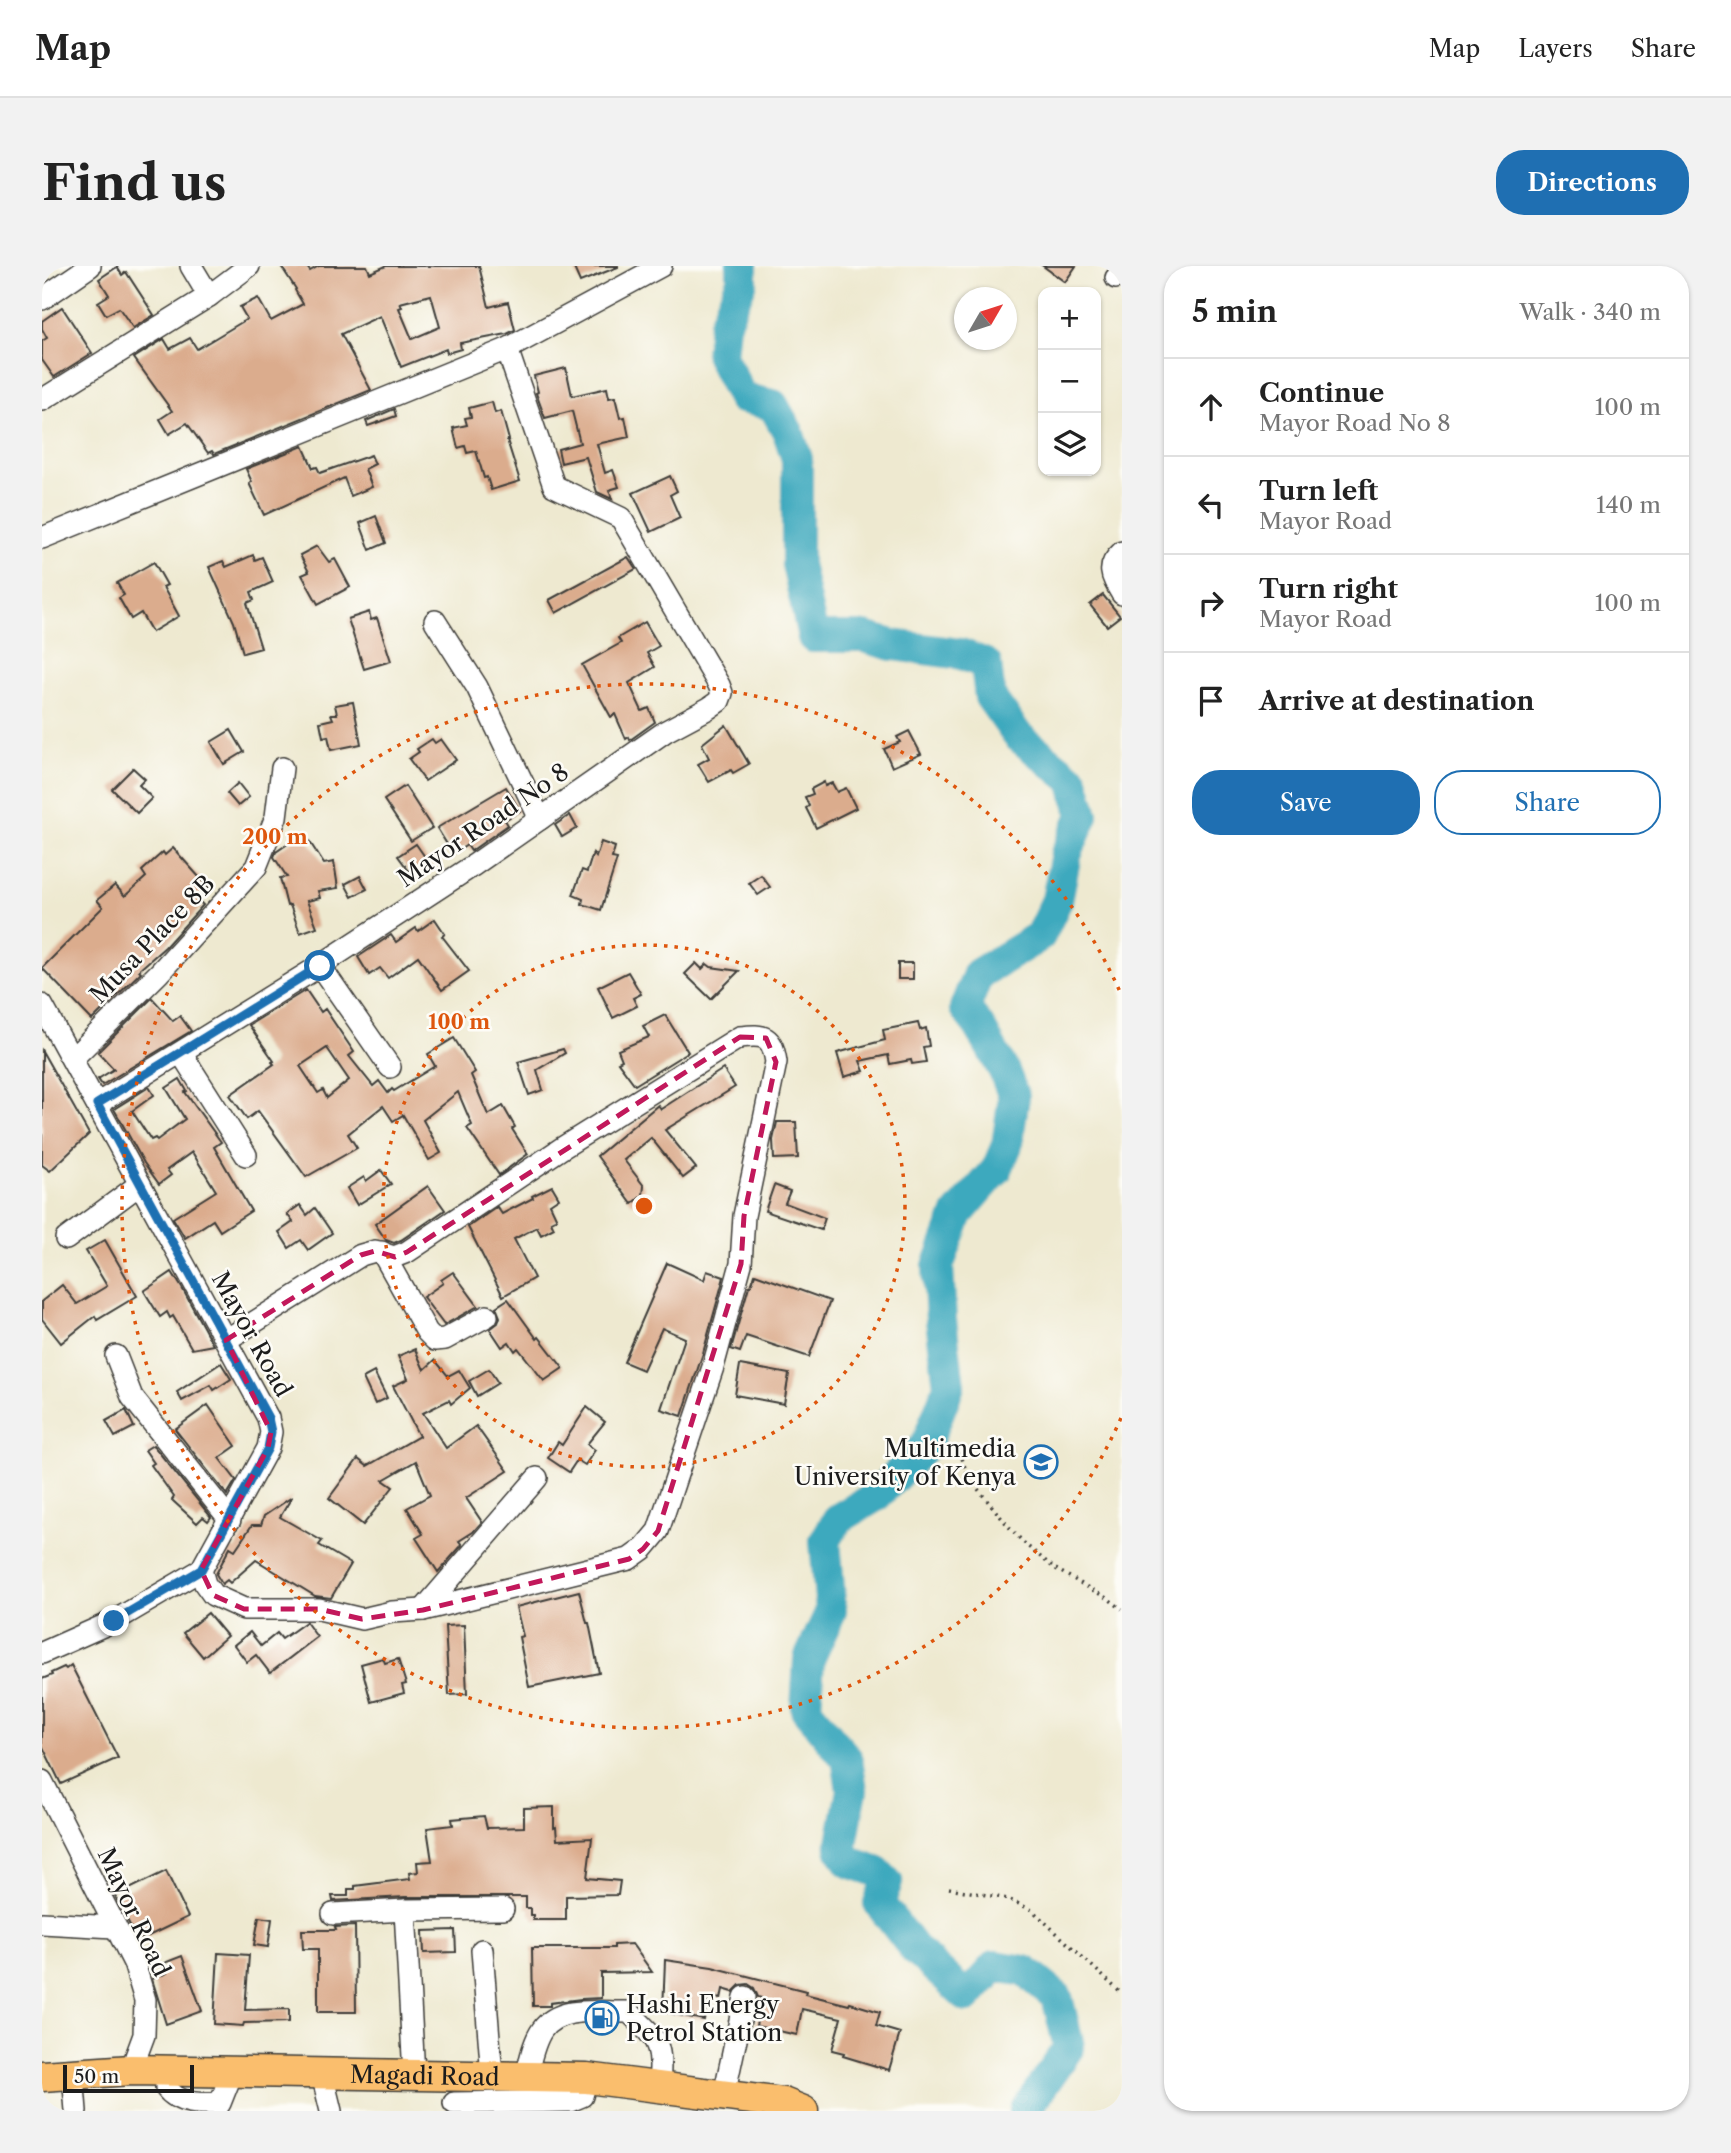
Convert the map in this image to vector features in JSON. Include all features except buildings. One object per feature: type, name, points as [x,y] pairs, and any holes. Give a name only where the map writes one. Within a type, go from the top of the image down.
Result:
[{"type":"highway","name":"Magadi Road","points":[[42,2076],[166,2070],[587,2078],[783,2103],[803,2111]]},
{"type":"street","points":[[42,299],[90,266]]},
{"type":"street","points":[[191,266],[209,296]]},
{"type":"street","points":[[42,400],[209,296],[249,266]]},
{"type":"street","points":[[42,538],[507,349],[662,266]]},
{"type":"street","name":"Mayor Road No 8","points":[[97,1104],[320,966],[463,873],[666,731],[719,701],[722,693],[621,518],[554,486],[507,349]]},
{"type":"street","points":[[1122,552],[1112,562],[1111,569],[1122,594]]},
{"type":"street","points":[[435,621],[477,687],[540,819]]},
{"type":"street","name":"Musa Place 8B","points":[[72,1059],[159,973],[256,867],[276,817],[282,768]]},
{"type":"street","points":[[320,966],[390,1067]]},
{"type":"street","name":"Mayor Road","points":[[42,1653],[114,1621],[201,1570],[268,1448],[271,1432],[268,1418],[226,1339],[72,1059],[46,1021]]},
{"type":"street","points":[[201,1570],[205,1584],[213,1595],[244,1609],[319,1609],[362,1619],[392,1612],[424,1610],[629,1559],[643,1549],[658,1531],[713,1367],[741,1264],[744,1216],[776,1062],[774,1047],[759,1035],[740,1037],[562,1148],[407,1252],[394,1256],[376,1251],[360,1255],[226,1339]]},
{"type":"street","points":[[181,1053],[246,1155]]},
{"type":"street","points":[[66,1239],[141,1184]]},
{"type":"street","points":[[382,1252],[427,1332],[435,1340],[445,1339],[487,1316]]},
{"type":"street","points":[[116,1356],[132,1397],[230,1520]]},
{"type":"street","points":[[424,1610],[537,1478]]},
{"type":"street","name":"Mayor Road","points":[[42,1781],[134,1963],[145,2000],[144,2035],[131,2070]]},
{"type":"street","points":[[333,1914],[503,1909]]},
{"type":"street","points":[[405,1910],[414,2076]]},
{"type":"street","points":[[42,1923],[114,1927]]},
{"type":"street","points":[[482,1950],[492,2076]]},
{"type":"street","points":[[724,2095],[745,1997]]},
{"type":"street","points":[[526,2077],[542,2030],[557,2017],[575,2012],[629,2012],[656,2039],[661,2060],[659,2087]]},
{"type":"street","points":[[73,2074],[76,2111]]},
{"type":"street","points":[[322,2074],[328,2109]]},
{"type":"street","points":[[454,2102],[570,2101],[582,2096],[587,2078]]},
{"type":"path","points":[[960,1452],[968,1476],[1026,1545],[1054,1568],[1122,1609]]},
{"type":"path","points":[[948,1888],[1008,1899],[1032,1910],[1122,1994]]},
{"type":"highlighted area","points":[[740,1037],[766,1038],[776,1062],[744,1216],[741,1264],[658,1531],[643,1549],[629,1559],[423,1610],[362,1619],[319,1609],[244,1609],[213,1595],[201,1570],[268,1448],[271,1432],[226,1340],[361,1255],[375,1251],[395,1257],[407,1252]]},
{"type":"waterway","points":[[742,266],[742,281],[724,324],[721,356],[742,398],[773,405],[788,432],[797,459],[797,564],[813,637],[864,637],[893,645],[961,654],[986,664],[990,697],[1018,736],[1073,780],[1083,815],[1066,854],[1057,900],[1040,936],[978,974],[965,1008],[979,1026],[1004,1071],[1014,1097],[1007,1145],[997,1169],[958,1214],[938,1266],[949,1386],[926,1445],[876,1496],[838,1519],[825,1541],[831,1611],[809,1659],[806,1709],[847,1759],[852,1790],[841,1848],[849,1862],[876,1871],[887,1882],[879,1903],[915,1950],[967,1997],[995,1966],[1025,1971],[1057,1997],[1069,2047],[1025,2111]]},
{"type":"place","name":"Multimedia University of Kenya","points":[[1041,1462]]},
{"type":"place","name":"Hashi Energy Petrol Station","points":[[602,2018]]},
{"type":"route","points":[[114,1621],[201,1570],[268,1448],[271,1432],[268,1418],[97,1104],[320,966]]}]
